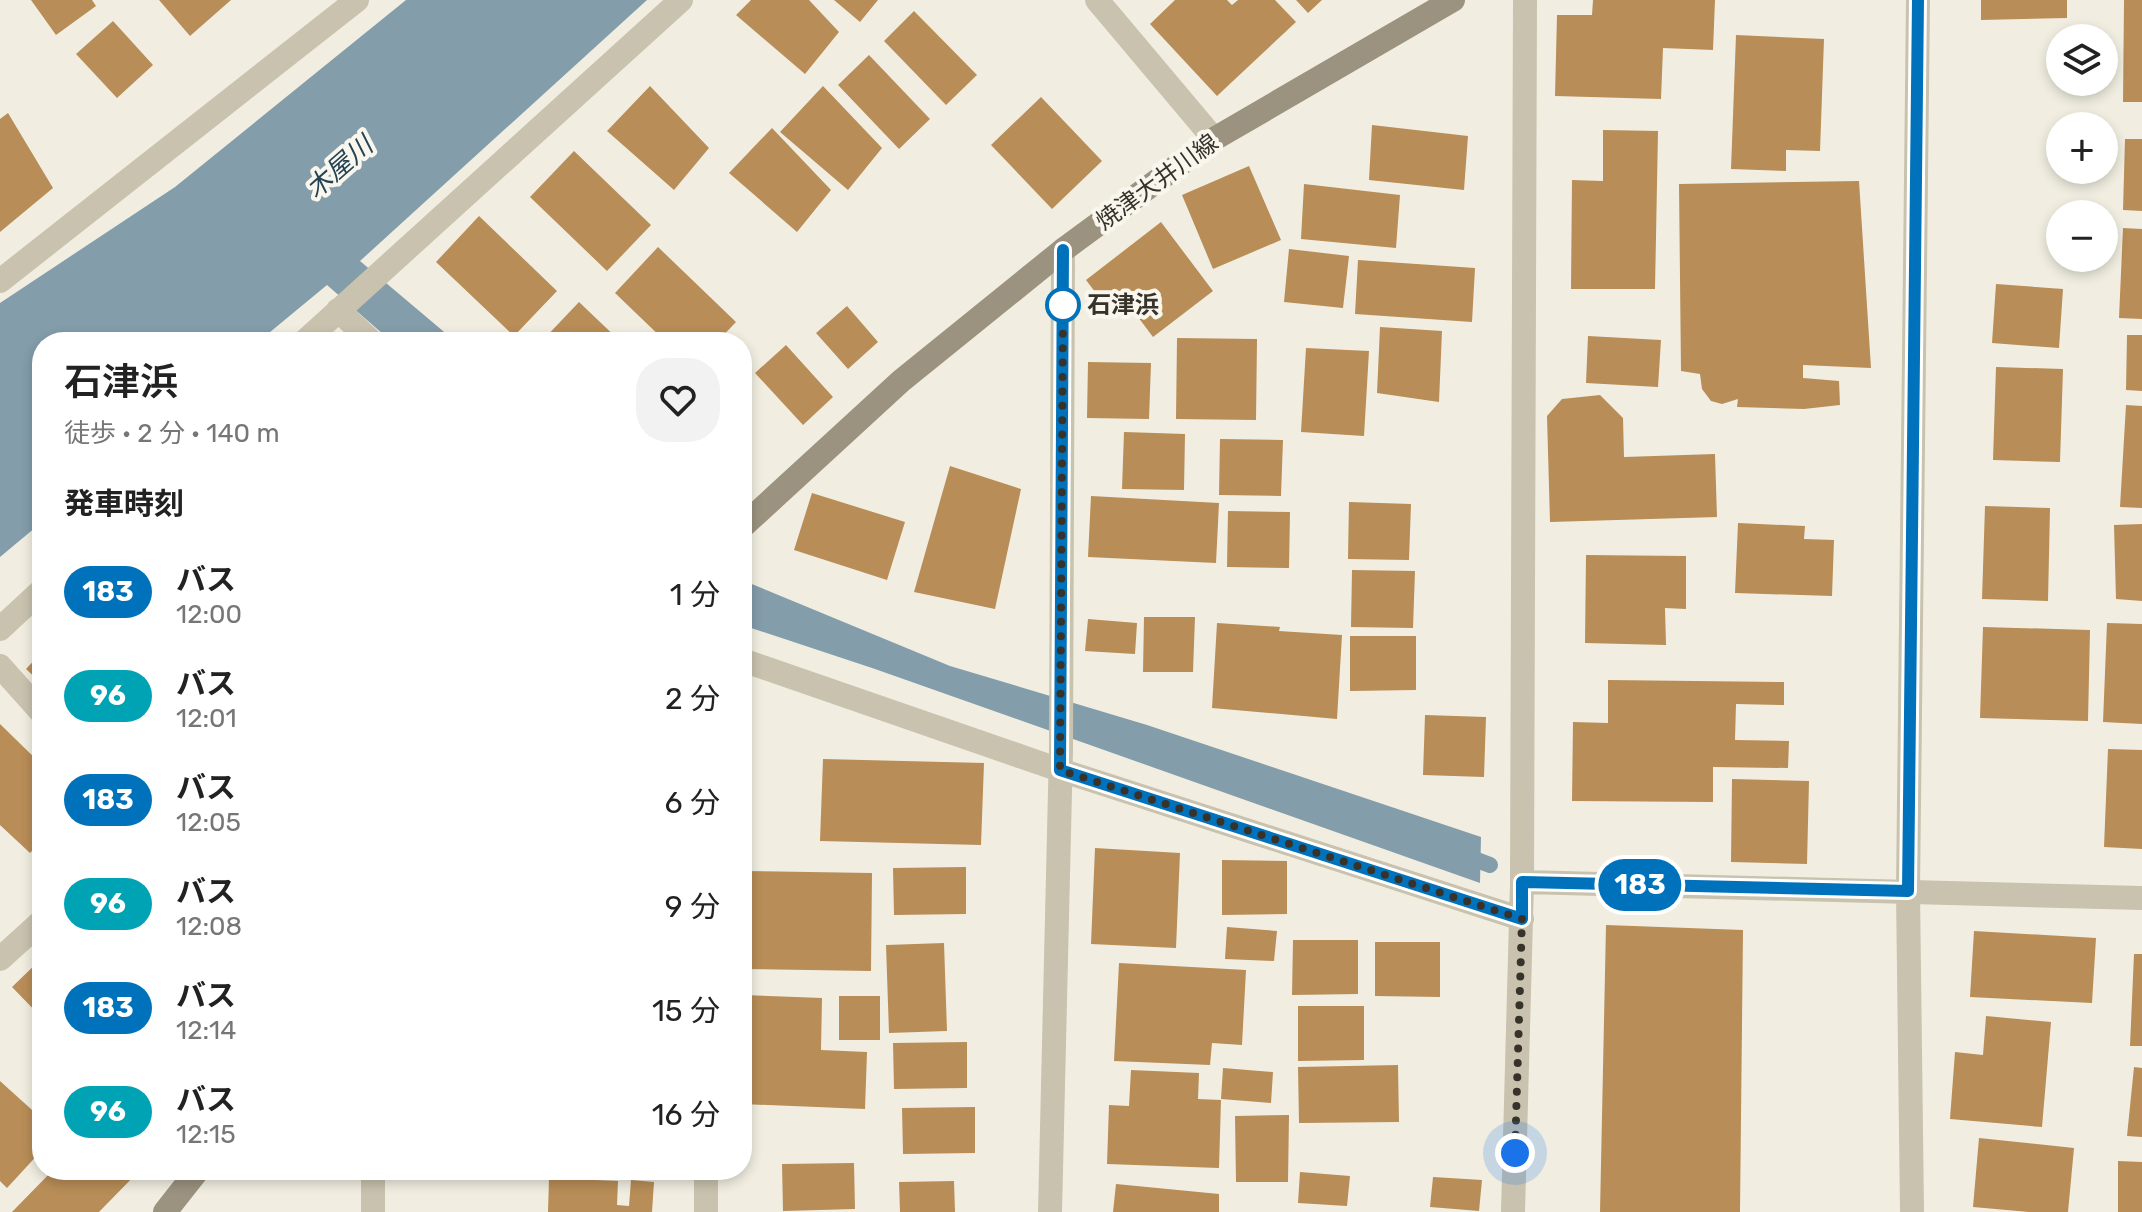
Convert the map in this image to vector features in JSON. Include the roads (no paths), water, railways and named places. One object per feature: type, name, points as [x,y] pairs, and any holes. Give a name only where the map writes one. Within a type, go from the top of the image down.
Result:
[{"type":"main road","name":"焼津大井川線","points":[[752,518],[901,381],[1063,250],[1214,139],[1453,0]]},
{"type":"main road","points":[[165,1212],[190,1180]]},
{"type":"street","points":[[0,281],[357,0]]},
{"type":"street","points":[[315,332],[681,0]]},
{"type":"street","points":[[1097,0],[1214,139]]},
{"type":"street","points":[[1513,1212],[1522,919],[1525,0]]},
{"type":"street","points":[[1912,1212],[1908,891],[1918,0]]},
{"type":"street","points":[[1050,1212],[1061,688],[1063,250]]},
{"type":"street","points":[[338,310],[361,332]]},
{"type":"street","points":[[0,629],[32,599]]},
{"type":"street","points":[[752,663],[1060,759],[1522,919]]},
{"type":"street","points":[[0,666],[32,702]]},
{"type":"street","points":[[1522,882],[2142,898]]},
{"type":"street","points":[[0,959],[32,930]]},
{"type":"street","points":[[373,1180],[373,1212]]},
{"type":"street","points":[[706,1180],[706,1212]]},
{"type":"water","name":"木屋川","points":[[406,0],[647,0],[360,261],[444,332],[381,332],[327,285],[270,332],[32,332],[32,530],[0,557],[0,303],[175,187]]},
{"type":"water","points":[[752,584],[950,666],[1147,725],[1481,837],[1480,883],[752,628]]},
{"type":"waterway","points":[[1461,854],[1490,865]]},
{"type":"place","name":"石津浜","points":[[1063,305]]}]
